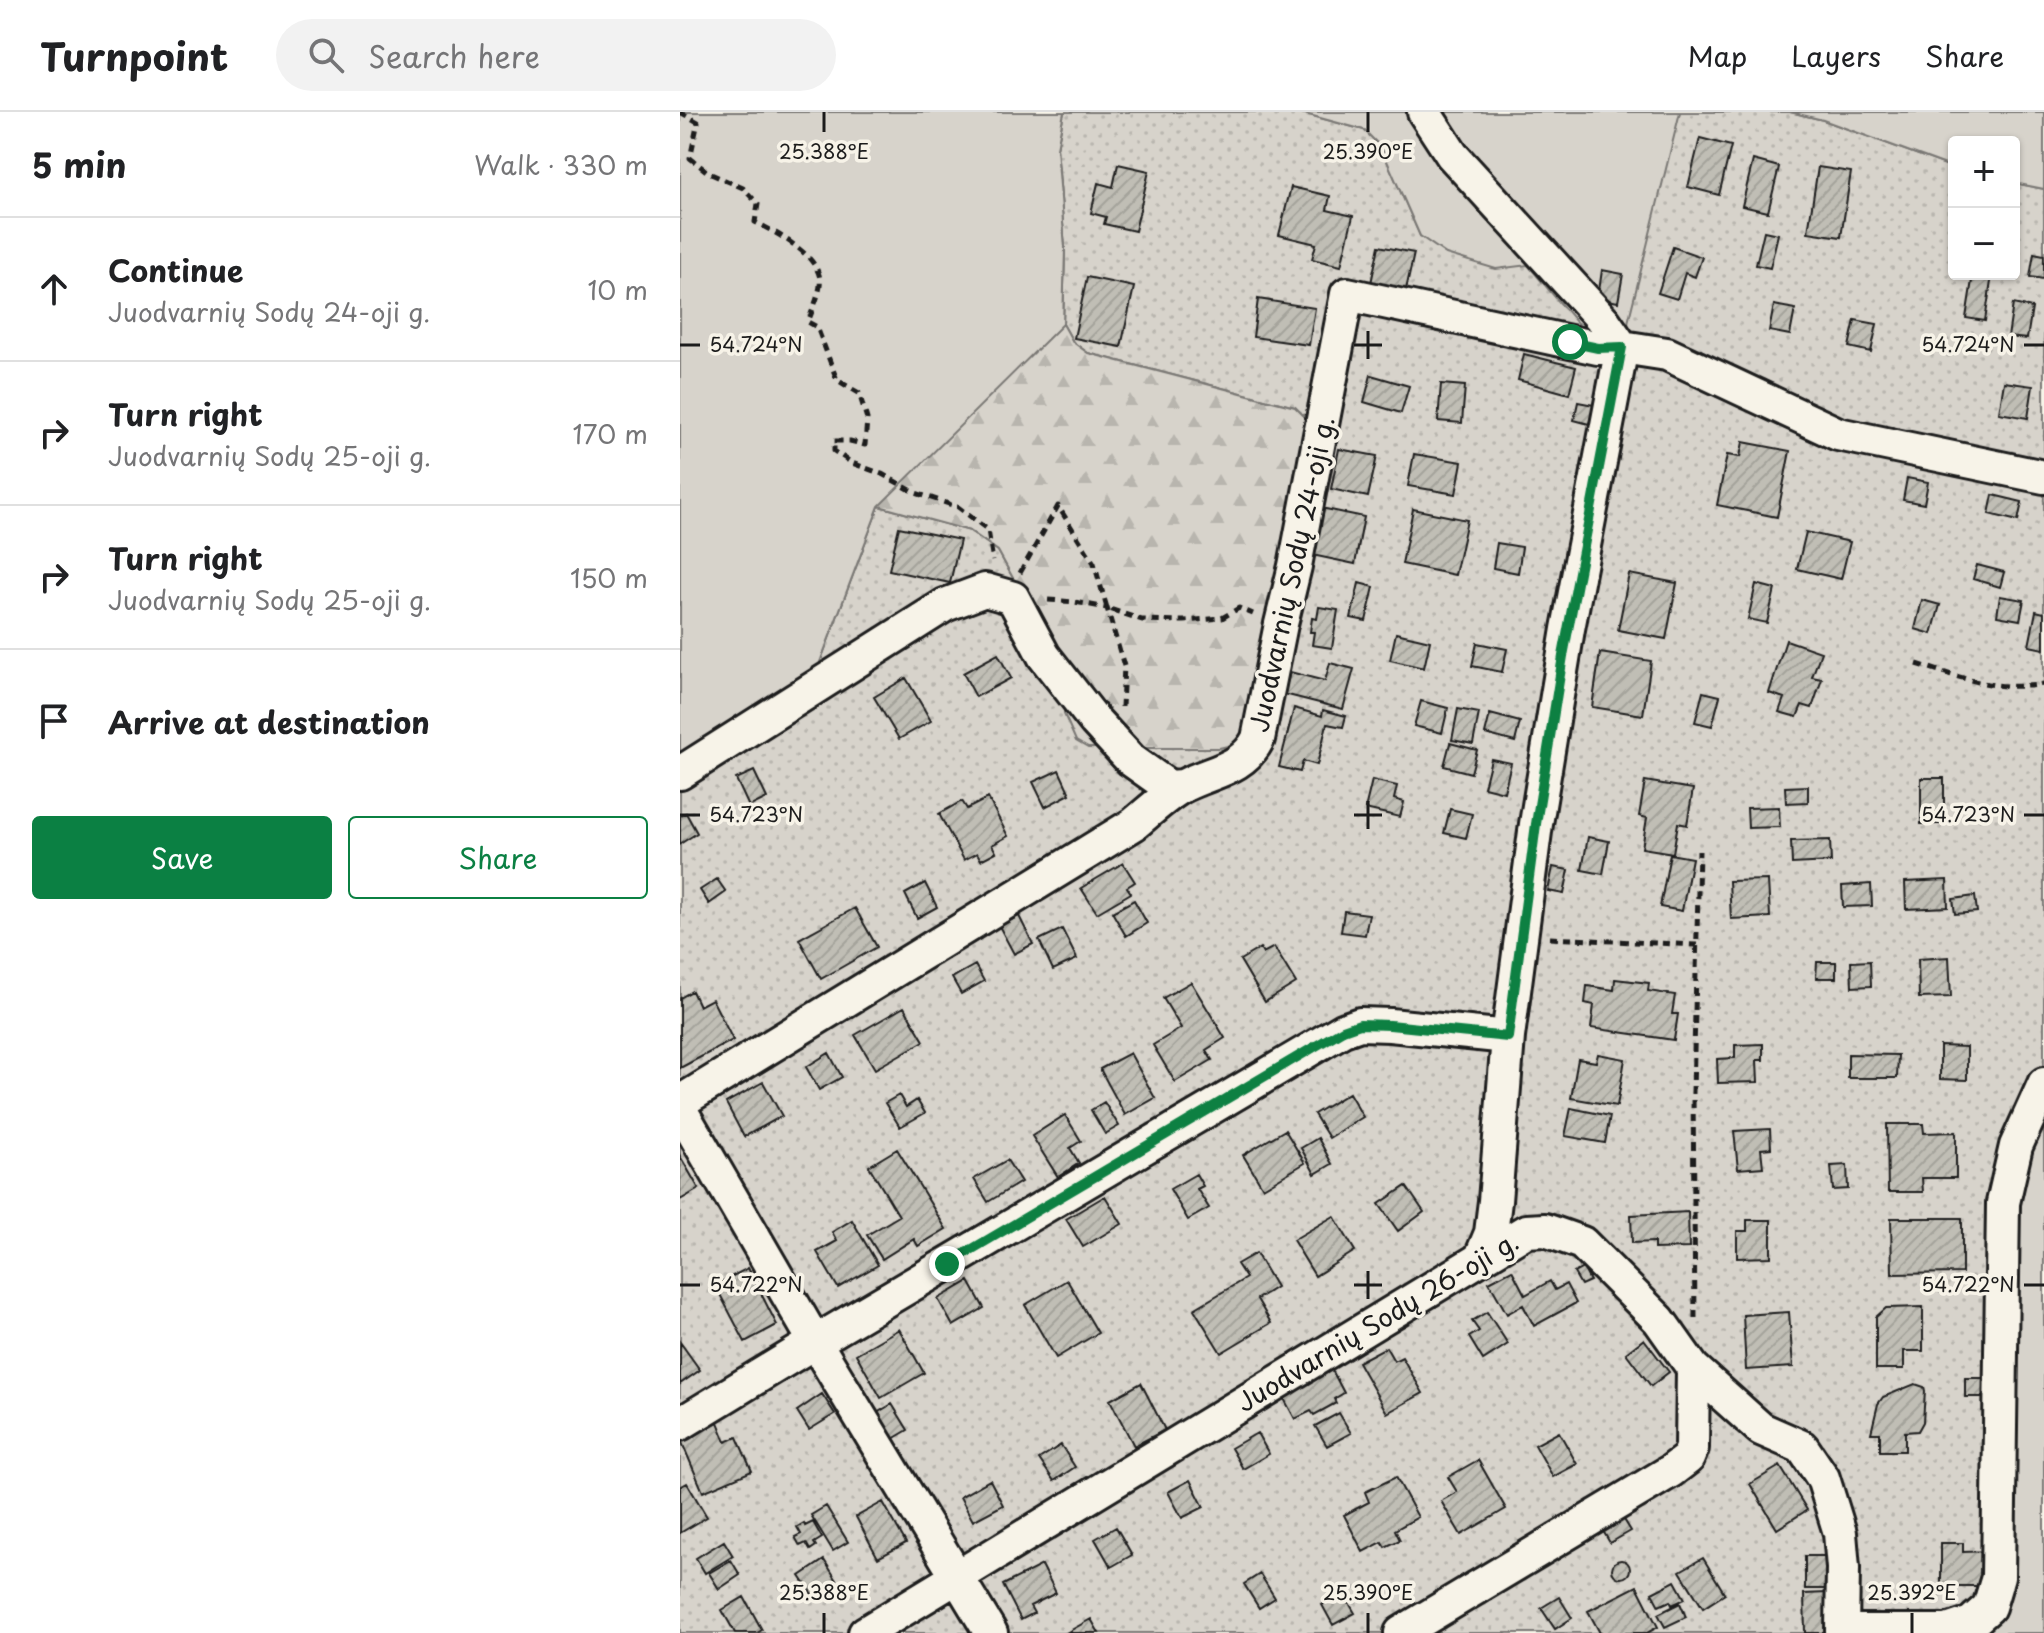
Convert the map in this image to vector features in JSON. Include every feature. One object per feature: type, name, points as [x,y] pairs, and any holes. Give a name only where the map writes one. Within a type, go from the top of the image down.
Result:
[{"type":"street","points":[[1424,112],[1452,155],[1604,321],[1622,347],[1568,629],[1536,824],[1508,1037],[1491,1233],[1481,1257]]},
{"type":"street","name":"Juodvarnių Sodų 24-oji g.","points":[[680,1102],[1134,824],[1183,786],[1232,766],[1251,753],[1258,739],[1295,566],[1347,294],[1598,348],[1622,347]]},
{"type":"street","points":[[1622,347],[1667,354],[1838,434],[2044,477]]},
{"type":"street","points":[[680,773],[945,605],[985,590],[1013,598],[1044,656],[1095,721],[1131,760],[1169,787],[1183,786]]},
{"type":"street","points":[[680,1424],[1343,1030],[1360,1024],[1390,1025],[1508,1037]]},
{"type":"street","name":"Juodvarnių Sodų 26-oji g.","points":[[865,1633],[1481,1257],[1526,1231],[1545,1230],[1582,1243],[1659,1320],[1693,1368],[1761,1429],[1802,1447],[1823,1478],[1840,1533],[1842,1631],[1947,1631],[1971,1623],[1989,1607],[1998,1577],[2003,1203],[2016,1146],[2044,1084]]},
{"type":"street","points":[[680,1109],[815,1342],[991,1633]]},
{"type":"street","points":[[1495,1201],[1526,1231]]},
{"type":"street","points":[[1401,1633],[1688,1458],[1692,1448],[1693,1368]]},
{"type":"path","points":[[680,112],[698,122],[690,158],[709,173],[743,188],[758,204],[755,222],[783,237],[814,262],[820,283],[808,322],[817,327],[837,380],[859,393],[867,419],[865,445],[834,441],[834,451],[852,463],[882,474],[916,493],[958,507],[988,530],[993,561],[986,571]]},
{"type":"path","points":[[1122,709],[1124,666],[1107,608],[1094,563],[1058,506],[1020,573],[1013,598],[1075,602],[1107,608],[1142,620],[1222,618],[1239,608],[1281,624]]},
{"type":"path","points":[[1917,664],[2005,687],[2044,684]]},
{"type":"path","points":[[1693,1368],[1693,1093],[1699,851]]},
{"type":"path","points":[[1521,937],[1697,945]]},
{"type":"green space","points":[[680,112],[1064,112],[1057,148],[1065,248],[1063,324],[1073,342],[1088,353],[1295,407],[1305,417],[1310,434],[1241,743],[1219,748],[1088,748],[1076,741],[1064,714],[1064,670],[998,551],[970,531],[879,506],[814,678]]},
{"type":"green space","points":[[680,112],[1064,112],[1057,148],[1065,248],[1063,324],[879,506],[814,678],[680,760]]},
{"type":"green space","points":[[1064,112],[1298,112],[1364,130],[1381,147],[1420,236],[1676,112],[1790,112],[1823,120],[1948,166],[1948,280],[2020,280],[2020,184],[2044,189],[2044,1099],[2005,1568],[1985,1633],[680,1633],[680,760],[814,678],[879,506],[970,531],[998,551],[1064,670],[1310,434],[1305,417],[1295,407],[1088,353],[1073,342],[1063,324],[1065,248],[1057,148]]},
{"type":"green space","points":[[1298,112],[1680,112],[1622,347],[1598,348],[1528,265],[1496,269],[1446,254],[1420,236],[1381,147],[1364,130]]},
{"type":"green space","points":[[1790,112],[2044,112],[2044,189],[2020,184],[2020,136],[1948,136],[1948,166],[1823,120]]},
{"type":"green space","points":[[2044,1099],[2044,1633],[1985,1633],[2005,1568],[2016,1185]]},
{"type":"building","points":[[1700,138],[1731,146],[1719,195],[1688,187]]},
{"type":"building","points":[[1753,160],[1779,167],[1768,212],[1742,206]]},
{"type":"building","points":[[1118,164],[1149,171],[1135,231],[1104,224],[1106,217],[1091,213],[1098,183],[1113,187]]},
{"type":"building","points":[[1818,167],[1851,172],[1841,237],[1808,232]]},
{"type":"building","points":[[1291,187],[1330,196],[1327,210],[1353,216],[1341,266],[1312,259],[1316,244],[1279,235]]},
{"type":"building","points":[[1764,231],[1778,234],[1770,268],[1756,265]]},
{"type":"building","points":[[1379,246],[1414,253],[1406,290],[1371,283]]},
{"type":"building","points":[[1673,247],[1702,257],[1695,277],[1685,273],[1677,299],[1658,293]]},
{"type":"building","points":[[2034,253],[2044,255],[2044,279],[2030,277]]},
{"type":"building","points":[[1602,270],[1623,274],[1618,302],[1598,298]]},
{"type":"building","points":[[1087,277],[1134,287],[1121,347],[1074,338]]},
{"type":"building","points":[[1972,280],[1991,280],[1985,321],[1966,318]]},
{"type":"building","points":[[1258,299],[1315,308],[1309,345],[1253,337]]},
{"type":"building","points":[[2013,304],[2032,308],[2027,339],[2008,337]]},
{"type":"building","points":[[1774,305],[1795,309],[1790,335],[1769,331]]},
{"type":"building","points":[[1855,320],[1877,324],[1871,352],[1849,347]]},
{"type":"building","points":[[1524,354],[1576,367],[1569,394],[1518,380]]},
{"type":"building","points":[[1371,375],[1409,386],[1401,413],[1364,402]]},
{"type":"building","points":[[2004,382],[2033,386],[2028,418],[1999,413]]},
{"type":"building","points":[[1441,384],[1465,386],[1462,423],[1438,421]]},
{"type":"building","points":[[1578,402],[1594,405],[1589,424],[1574,420]]},
{"type":"building","points":[[1743,442],[1790,451],[1777,517],[1717,505],[1727,455],[1740,457]]},
{"type":"building","points":[[1339,449],[1377,456],[1368,497],[1331,489]]},
{"type":"building","points":[[1414,454],[1462,462],[1456,494],[1408,486]]},
{"type":"building","points":[[1907,478],[1928,482],[1924,504],[1903,500]]},
{"type":"building","points":[[1993,495],[2022,502],[2018,521],[1989,514]]},
{"type":"building","points":[[1321,508],[1364,517],[1355,564],[1312,555]]},
{"type":"building","points":[[1413,509],[1467,520],[1455,575],[1402,564]]},
{"type":"building","points":[[899,527],[960,540],[950,583],[889,570]]},
{"type":"building","points":[[1806,532],[1850,542],[1841,579],[1797,569]]},
{"type":"building","points":[[1497,543],[1522,547],[1518,573],[1493,568]]},
{"type":"building","points":[[1977,565],[2004,572],[2000,587],[1973,579]]},
{"type":"building","points":[[1629,574],[1677,583],[1666,639],[1618,630]]},
{"type":"building","points":[[1359,583],[1374,587],[1366,621],[1351,618]]},
{"type":"building","points":[[1756,584],[1775,589],[1767,623],[1748,619]]},
{"type":"building","points":[[2000,596],[2024,600],[2020,620],[1997,616]]},
{"type":"building","points":[[1922,600],[1940,605],[1932,634],[1915,629]]},
{"type":"building","points":[[1319,607],[1338,610],[1332,648],[1312,645],[1312,618],[1317,619]]},
{"type":"building","points":[[2036,611],[2044,613],[2044,649],[2029,646]]},
{"type":"building","points":[[1396,633],[1430,641],[1424,668],[1390,660]]},
{"type":"building","points":[[1786,640],[1821,652],[1812,677],[1822,679],[1812,708],[1802,705],[1797,717],[1779,712],[1784,698],[1769,693]]},
{"type":"building","points":[[1477,643],[1507,649],[1502,672],[1472,666]]},
{"type":"building","points":[[1600,653],[1651,661],[1643,715],[1592,707]]},
{"type":"building","points":[[998,654],[1011,678],[976,697],[963,673]]},
{"type":"building","points":[[1330,663],[1354,669],[1343,709],[1284,694],[1290,672],[1325,681]]},
{"type":"building","points":[[906,678],[931,721],[899,739],[874,697]]},
{"type":"building","points":[[1703,692],[1720,696],[1712,726],[1695,722]]},
{"type":"building","points":[[1421,701],[1448,708],[1442,733],[1414,726]]},
{"type":"building","points":[[1294,708],[1322,716],[1323,710],[1346,716],[1343,727],[1327,724],[1317,765],[1303,761],[1300,772],[1279,767]]},
{"type":"building","points":[[1458,709],[1479,713],[1473,744],[1452,740]]},
{"type":"building","points":[[1490,714],[1520,722],[1515,742],[1485,734]]},
{"type":"building","points":[[1450,743],[1477,750],[1471,773],[1444,766]]},
{"type":"building","points":[[1491,759],[1511,763],[1504,792],[1484,787]]},
{"type":"building","points":[[1059,770],[1070,794],[1045,807],[1033,782]]},
{"type":"building","points":[[754,771],[767,798],[749,807],[736,779]]},
{"type":"building","points":[[1921,778],[1944,778],[1944,824],[1921,824]]},
{"type":"building","points":[[1372,780],[1397,786],[1394,799],[1404,802],[1400,817],[1365,809]]},
{"type":"building","points":[[1645,781],[1693,789],[1687,825],[1678,823],[1673,853],[1642,848],[1647,818],[1639,816]]},
{"type":"building","points":[[1808,786],[1808,802],[1786,803],[1785,787]]},
{"type":"building","points":[[988,798],[1008,836],[992,845],[996,852],[981,860],[977,853],[964,860],[939,814],[962,801],[967,809]]},
{"type":"building","points":[[1779,807],[1780,827],[1748,828],[1747,808]]},
{"type":"building","points":[[1450,809],[1472,814],[1466,838],[1444,833]]},
{"type":"building","points":[[686,813],[697,833],[680,844],[680,816]]},
{"type":"building","points":[[1588,837],[1609,841],[1603,874],[1582,870]]},
{"type":"building","points":[[1830,840],[1831,862],[1792,864],[1791,841]]},
{"type":"building","points":[[1670,854],[1692,858],[1682,911],[1660,907]]},
{"type":"building","points":[[1123,863],[1135,882],[1127,887],[1131,893],[1097,913],[1081,888]]},
{"type":"building","points":[[1553,867],[1569,870],[1564,894],[1548,891]]},
{"type":"building","points":[[717,879],[726,892],[709,904],[700,890]]},
{"type":"building","points":[[1768,880],[1770,917],[1731,919],[1729,881]]},
{"type":"building","points":[[1947,880],[1948,907],[1906,909],[1905,882]]},
{"type":"building","points":[[925,883],[937,907],[917,918],[905,894]]},
{"type":"building","points":[[1871,884],[1872,906],[1843,907],[1842,886]]},
{"type":"building","points":[[1975,896],[1977,912],[1955,914],[1953,899]]},
{"type":"building","points":[[1134,900],[1147,923],[1126,936],[1112,912]]},
{"type":"building","points":[[855,908],[877,947],[821,979],[799,939]]},
{"type":"building","points":[[1344,911],[1369,914],[1365,935],[1341,932]]},
{"type":"building","points":[[1019,916],[1033,944],[1014,954],[999,926]]},
{"type":"building","points":[[1062,929],[1077,959],[1053,970],[1039,940]]},
{"type":"building","points":[[1274,947],[1296,983],[1265,1002],[1240,960],[1260,948],[1263,953]]},
{"type":"building","points":[[1949,957],[1951,997],[1919,998],[1918,959]]},
{"type":"building","points":[[1870,961],[1871,986],[1852,987],[1851,962]]},
{"type":"building","points":[[1817,962],[1836,962],[1836,978],[1816,978]]},
{"type":"building","points":[[975,965],[984,981],[961,994],[952,978]]},
{"type":"building","points":[[1615,979],[1649,983],[1648,991],[1675,995],[1672,1014],[1678,1014],[1674,1040],[1591,1028],[1594,1005],[1585,1003],[1587,986],[1614,990]]},
{"type":"building","points":[[1191,982],[1225,1038],[1206,1050],[1212,1060],[1175,1082],[1153,1045],[1181,1028],[1163,998]]},
{"type":"building","points":[[692,991],[699,1006],[712,999],[733,1040],[680,1068],[680,998]]},
{"type":"building","points":[[904,1007],[924,1041],[875,1069],[855,1035]]},
{"type":"building","points":[[1763,1044],[1763,1060],[1757,1060],[1758,1082],[1718,1083],[1717,1059],[1735,1058],[1735,1045]]},
{"type":"building","points":[[1940,1046],[1967,1047],[1967,1080],[1940,1079]]},
{"type":"building","points":[[829,1053],[842,1077],[819,1090],[806,1067]]},
{"type":"building","points":[[1130,1053],[1155,1098],[1125,1115],[1100,1069]]},
{"type":"building","points":[[1598,1054],[1625,1059],[1617,1106],[1571,1098],[1578,1059],[1596,1062]]},
{"type":"building","points":[[1848,1054],[1898,1055],[1897,1078],[1848,1078]]},
{"type":"building","points":[[763,1082],[782,1116],[744,1137],[726,1103]]},
{"type":"building","points":[[1349,1093],[1363,1117],[1329,1138],[1314,1114]]},
{"type":"building","points":[[899,1095],[906,1107],[917,1100],[925,1113],[900,1127],[885,1103]]},
{"type":"building","points":[[1104,1102],[1119,1126],[1105,1134],[1091,1110]]},
{"type":"building","points":[[1571,1108],[1610,1116],[1605,1143],[1565,1136]]},
{"type":"building","points":[[1065,1115],[1081,1141],[1070,1148],[1079,1163],[1058,1177],[1032,1136]]},
{"type":"building","points":[[1887,1124],[1923,1124],[1924,1133],[1956,1132],[1956,1178],[1922,1178],[1923,1192],[1888,1192]]},
{"type":"building","points":[[1770,1129],[1771,1148],[1761,1149],[1763,1167],[1738,1169],[1734,1131]]},
{"type":"building","points":[[1285,1130],[1305,1163],[1263,1188],[1243,1155]]},
{"type":"building","points":[[1318,1138],[1332,1164],[1315,1174],[1301,1148]]},
{"type":"building","points":[[897,1149],[946,1229],[918,1246],[914,1239],[882,1259],[867,1235],[899,1216],[869,1166]]},
{"type":"building","points":[[680,1156],[699,1189],[680,1200]]},
{"type":"building","points":[[1007,1160],[1021,1182],[988,1202],[974,1179]]},
{"type":"building","points":[[1847,1165],[1848,1189],[1833,1190],[1831,1166]]},
{"type":"building","points":[[1196,1174],[1203,1186],[1197,1189],[1209,1208],[1188,1220],[1170,1189]]},
{"type":"building","points":[[1406,1186],[1424,1212],[1398,1231],[1379,1204]]},
{"type":"building","points":[[1105,1196],[1122,1224],[1083,1247],[1066,1219]]},
{"type":"building","points":[[1688,1212],[1689,1248],[1654,1249],[1654,1242],[1632,1243],[1631,1215]]},
{"type":"building","points":[[1334,1216],[1355,1251],[1315,1276],[1293,1240]]},
{"type":"building","points":[[1891,1218],[1962,1218],[1962,1273],[1892,1274]]},
{"type":"building","points":[[852,1220],[878,1265],[838,1288],[817,1252],[837,1241],[832,1232]]},
{"type":"building","points":[[1747,1220],[1771,1220],[1771,1257],[1737,1258],[1737,1231],[1747,1231]]},
{"type":"building","points":[[1256,1253],[1276,1287],[1257,1299],[1271,1323],[1221,1353],[1194,1309],[1246,1278],[1237,1264]]},
{"type":"building","points":[[748,1268],[777,1325],[745,1342],[715,1285]]},
{"type":"building","points":[[1583,1268],[1590,1281],[1581,1285],[1574,1273]]},
{"type":"building","points":[[1512,1270],[1525,1295],[1550,1281],[1555,1290],[1566,1284],[1576,1303],[1534,1326],[1523,1305],[1507,1314],[1489,1282]]},
{"type":"building","points":[[1067,1280],[1098,1333],[1056,1358],[1025,1305]]},
{"type":"building","points":[[969,1281],[984,1308],[953,1326],[938,1299]]},
{"type":"building","points":[[1923,1307],[1923,1351],[1904,1351],[1904,1369],[1876,1369],[1876,1317],[1886,1308]]},
{"type":"building","points":[[1487,1312],[1508,1344],[1483,1360],[1469,1337],[1479,1331],[1472,1321]]},
{"type":"building","points":[[1789,1312],[1793,1367],[1746,1370],[1743,1315]]},
{"type":"building","points":[[899,1329],[924,1373],[881,1398],[856,1354]]},
{"type":"building","points":[[1644,1339],[1669,1372],[1651,1386],[1626,1353]]},
{"type":"building","points":[[680,1342],[700,1370],[680,1384]]},
{"type":"building","points":[[1386,1347],[1394,1361],[1402,1357],[1423,1393],[1387,1413],[1358,1362]]},
{"type":"building","points":[[1331,1368],[1344,1393],[1334,1399],[1336,1403],[1314,1415],[1311,1411],[1295,1419],[1282,1395]]},
{"type":"building","points":[[1965,1378],[1986,1378],[1986,1397],[1965,1397]]},
{"type":"building","points":[[1141,1383],[1165,1430],[1134,1446],[1110,1400]]},
{"type":"building","points":[[1915,1384],[1924,1387],[1925,1391],[1923,1422],[1918,1431],[1905,1432],[1905,1451],[1880,1451],[1880,1433],[1871,1433],[1878,1404],[1883,1397]]},
{"type":"building","points":[[822,1394],[835,1414],[809,1430],[797,1411]]},
{"type":"building","points":[[892,1404],[908,1430],[891,1440],[875,1414]]},
{"type":"building","points":[[1339,1413],[1351,1433],[1327,1446],[1315,1426]]},
{"type":"building","points":[[718,1422],[726,1442],[737,1437],[752,1471],[703,1492],[680,1438]]},
{"type":"building","points":[[1559,1432],[1577,1464],[1553,1477],[1535,1445]]},
{"type":"building","points":[[1257,1433],[1269,1454],[1243,1469],[1231,1448]]},
{"type":"building","points":[[1061,1445],[1075,1467],[1054,1481],[1039,1459]]},
{"type":"building","points":[[1478,1460],[1506,1509],[1461,1535],[1441,1501],[1457,1492],[1448,1477]]},
{"type":"building","points":[[1780,1466],[1807,1510],[1777,1529],[1750,1484]]},
{"type":"building","points":[[1396,1477],[1418,1517],[1395,1530],[1400,1540],[1385,1547],[1382,1542],[1363,1552],[1344,1515],[1369,1502],[1365,1492]]},
{"type":"building","points":[[990,1480],[1003,1505],[973,1521],[960,1497]]},
{"type":"building","points":[[1190,1480],[1204,1507],[1182,1518],[1168,1492]]},
{"type":"building","points":[[687,1483],[707,1517],[680,1533],[680,1487]]},
{"type":"building","points":[[883,1502],[906,1543],[878,1558],[856,1517]]},
{"type":"building","points":[[826,1506],[848,1542],[833,1551],[811,1515]]},
{"type":"building","points":[[1620,1513],[1631,1531],[1610,1543],[1599,1524]]},
{"type":"building","points":[[813,1522],[822,1538],[810,1550],[806,1543],[800,1546],[795,1537],[801,1534],[797,1527]]},
{"type":"building","points":[[1116,1527],[1132,1555],[1111,1567],[1095,1539]]},
{"type":"building","points":[[724,1541],[733,1556],[705,1573],[696,1558]]},
{"type":"building","points":[[1941,1543],[1963,1543],[1963,1552],[1990,1551],[1990,1586],[1941,1586]]},
{"type":"building","points":[[1805,1556],[1830,1556],[1830,1589],[1805,1589]]},
{"type":"building","points":[[1703,1558],[1725,1594],[1703,1608],[1680,1571]]},
{"type":"building","points":[[731,1560],[740,1575],[719,1589],[709,1573]]},
{"type":"building","points":[[824,1560],[838,1582],[814,1597],[800,1576]]},
{"type":"building","points":[[1621,1560],[1630,1569],[1621,1578],[1612,1569]]},
{"type":"building","points":[[1042,1565],[1056,1593],[1030,1606],[1034,1613],[1021,1620],[1003,1585]]},
{"type":"building","points":[[1260,1574],[1275,1598],[1259,1608],[1244,1584]]},
{"type":"building","points":[[1675,1581],[1685,1599],[1672,1605],[1670,1601],[1659,1606],[1652,1593]]},
{"type":"building","points":[[1637,1586],[1658,1627],[1647,1633],[1600,1633],[1588,1611]]},
{"type":"building","points":[[1343,1593],[1355,1613],[1333,1625],[1322,1605]]},
{"type":"building","points":[[1827,1593],[1828,1633],[1805,1633],[1804,1594]]},
{"type":"building","points":[[744,1597],[762,1630],[757,1633],[735,1633],[722,1610]]},
{"type":"building","points":[[1559,1597],[1572,1618],[1555,1629],[1541,1608]]},
{"type":"building","points":[[1680,1603],[1686,1617],[1665,1627],[1658,1614]]},
{"type":"building","points":[[1091,1619],[1099,1633],[1066,1633]]},
{"type":"route","points":[[947,1264],[1343,1030],[1360,1024],[1390,1025],[1508,1037],[1536,824],[1563,656],[1622,347],[1598,348],[1570,342]]}]
